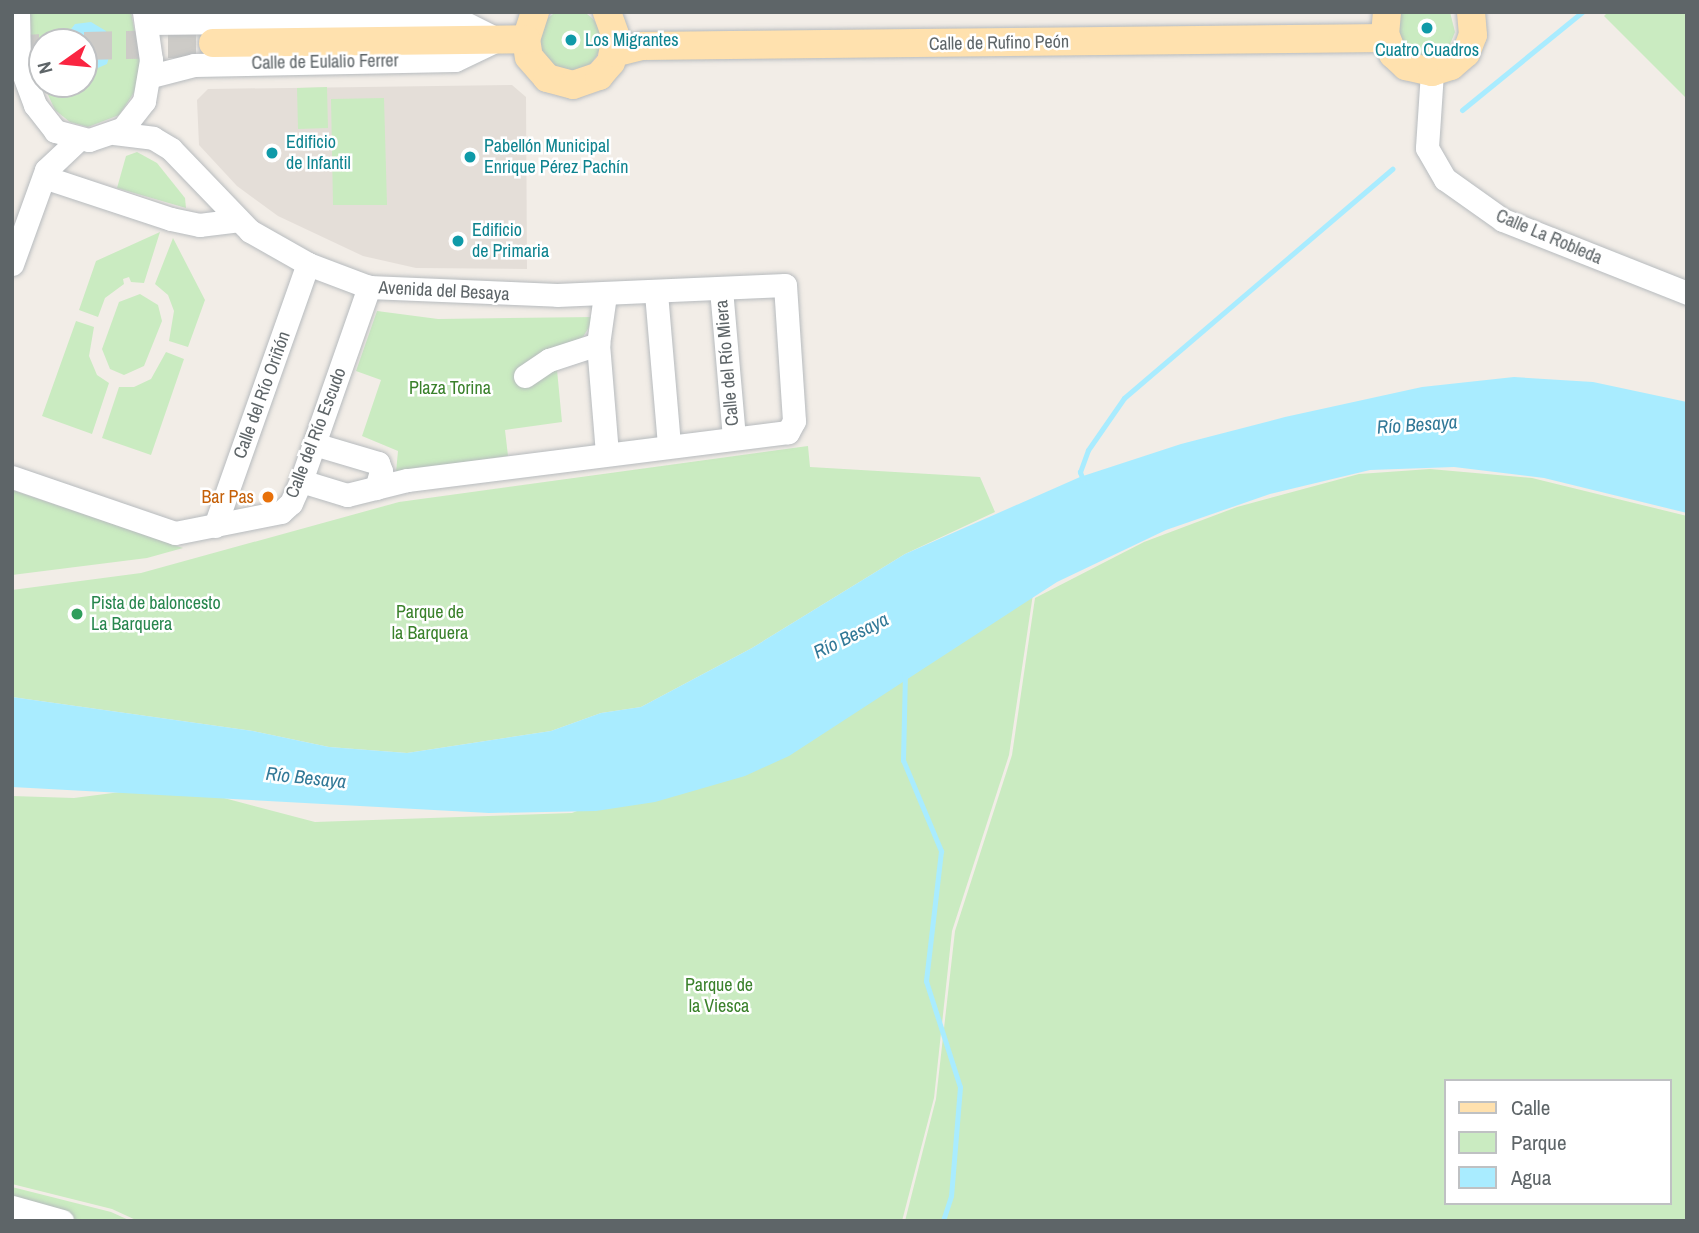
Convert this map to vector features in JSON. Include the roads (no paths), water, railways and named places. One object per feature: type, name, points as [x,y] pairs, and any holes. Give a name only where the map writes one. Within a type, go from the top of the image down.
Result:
[{"type":"main road","points":[[535,12],[526,39],[529,57],[539,72],[564,84],[582,84],[599,76],[612,32]]},
{"type":"main road","points":[[1386,23],[1406,66],[1432,72],[1451,66],[1466,53],[1473,35],[1471,12]]},
{"type":"main road","name":"Calle de Rufino Peón","points":[[612,32],[643,46],[1386,23]]},
{"type":"main road","name":"Calle de Eulalio Ferrer","points":[[213,43],[526,39]]},
{"type":"street","name":"Calle de Eulalio Ferrer","points":[[146,18],[459,20],[498,39]]},
{"type":"street","points":[[114,133],[144,101],[150,76],[146,18]]},
{"type":"street","points":[[12,264],[16,239],[45,173],[48,124],[25,84],[16,27]]},
{"type":"street","name":"Calle de Eulalio Ferrer","points":[[150,76],[194,65],[455,60],[498,39]]},
{"type":"street","name":"Calle La Robleda","points":[[1432,72],[1427,148],[1445,179],[1503,220],[1687,293]]},
{"type":"street","points":[[144,101],[171,149]]},
{"type":"street","points":[[48,124],[79,139]]},
{"type":"street","points":[[45,173],[79,139],[114,133],[145,135],[171,149]]},
{"type":"street","name":"Avenida del Besaya","points":[[171,149],[238,220],[308,264],[369,288],[605,295],[785,285],[794,421],[788,432],[734,437]]},
{"type":"street","points":[[45,173],[171,219],[199,225],[238,220]]},
{"type":"street","name":"Calle del Río Oriñón","points":[[215,526],[308,264]]},
{"type":"street","name":"Calle del Río Escudo","points":[[12,477],[175,533],[281,512],[291,503],[301,481],[369,288]]},
{"type":"street","name":"Calle del Río Miera","points":[[721,289],[734,437]]},
{"type":"street","points":[[656,293],[669,445]]},
{"type":"street","points":[[605,295],[598,344],[607,454]]},
{"type":"street","points":[[525,376],[548,360],[598,344]]},
{"type":"street","points":[[301,481],[347,495],[407,480],[734,437]]},
{"type":"street","points":[[314,444],[377,463],[381,471],[376,488]]},
{"type":"street","points":[[12,1208],[62,1221]]},
{"type":"water","points":[[91,22],[106,31],[112,47],[107,64],[98,68],[98,28],[72,28],[75,24]]},
{"type":"water","name":"Río Besaya","points":[[1514,377],[1593,382],[1687,402],[1687,513],[1544,478],[1454,467],[1370,470],[1270,494],[1166,530],[1057,582],[789,756],[745,776],[655,802],[596,811],[489,813],[12,787],[12,697],[253,731],[329,747],[407,753],[551,731],[601,713],[641,707],[752,648],[905,554],[1080,477],[1181,444],[1285,417],[1422,387]]},
{"type":"waterway","points":[[1462,110],[1582,12]]},
{"type":"waterway","points":[[1084,483],[1080,472],[1088,450],[1124,398],[1392,169]]},
{"type":"waterway","points":[[905,672],[903,760],[941,851],[926,981],[960,1087],[951,1196],[943,1221]]},
{"type":"tunnel","points":[[98,46],[213,43]]},
{"type":"tunnel","points":[[12,50],[28,49]]},
{"type":"place","name":"Cuatro Cuadros","points":[[1427,28]]},
{"type":"place","name":"Los Migrantes","points":[[571,40]]},
{"type":"place","name":"Edificio de Infantil","points":[[272,153]]},
{"type":"place","name":"Pabellón Municipal Enrique Pérez Pachín","points":[[470,157]]},
{"type":"place","name":"Edificio de Primaria","points":[[458,241]]},
{"type":"place","name":"Bar Pas","points":[[268,497]]},
{"type":"place","name":"Pista de baloncesto La Barquera","points":[[77,614]]},
{"type":"park label","name":"Plaza Torina","points":[[450,388]]},
{"type":"park label","name":"Parque de la Barquera","points":[[430,623]]},
{"type":"park label","name":"Parque de la Viesca","points":[[719,996]]}]
